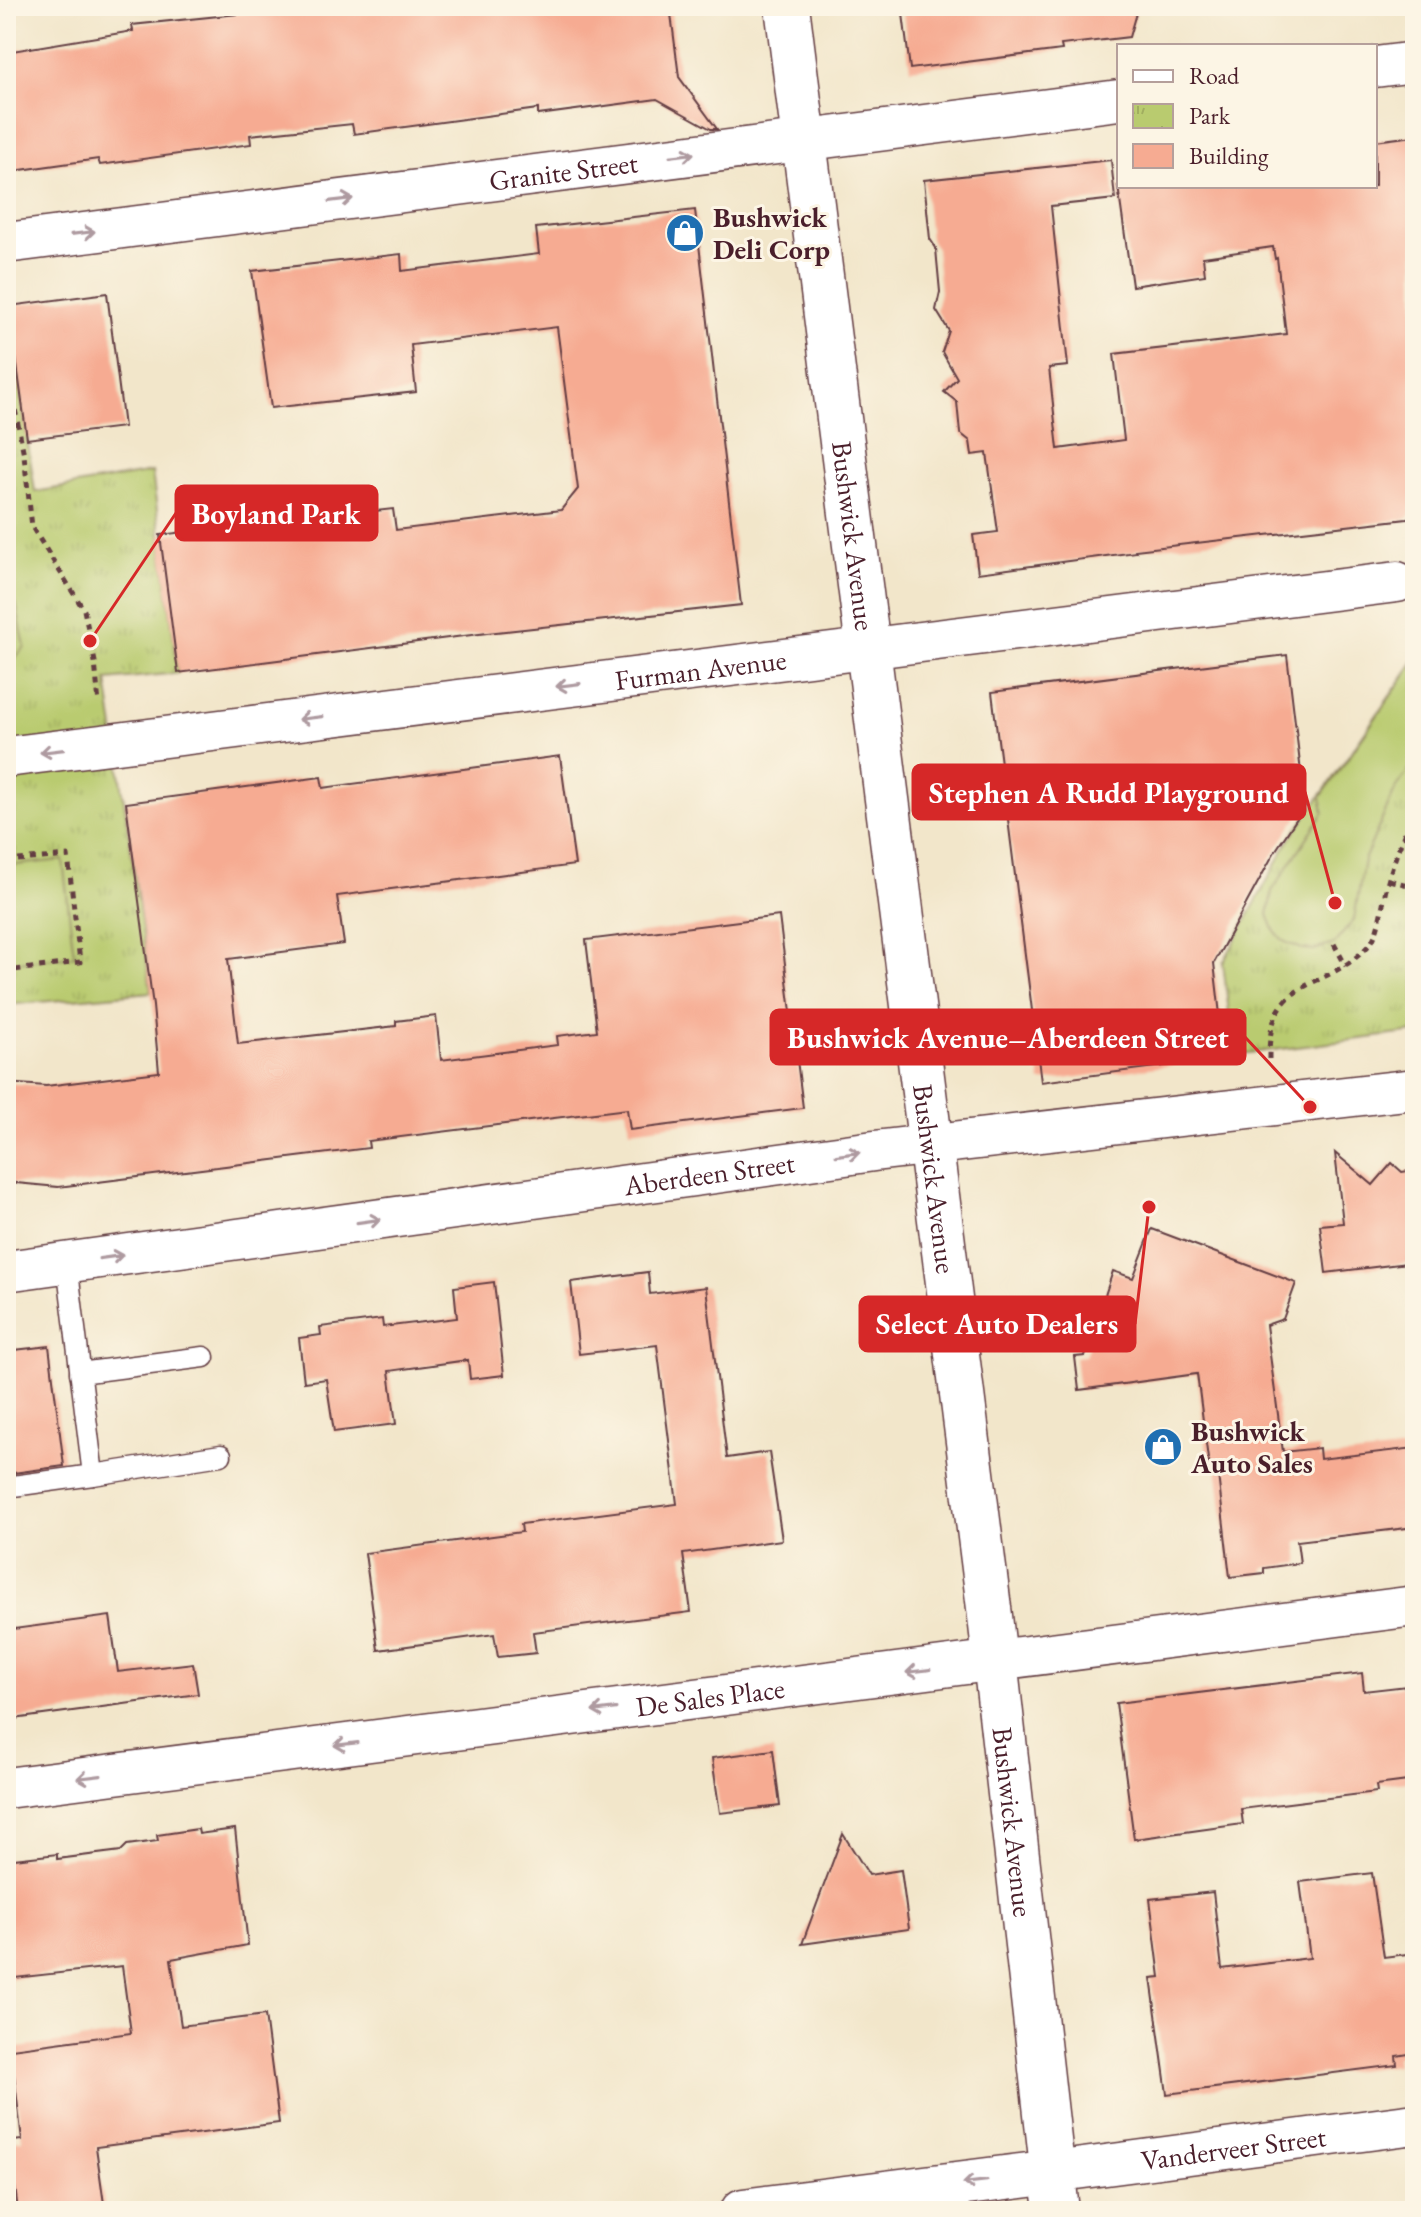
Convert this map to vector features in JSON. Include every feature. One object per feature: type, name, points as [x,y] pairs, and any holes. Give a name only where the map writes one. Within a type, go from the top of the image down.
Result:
[{"type":"main road","name":"Bushwick Avenue","points":[[787,6],[995,1660],[1055,2191]]},
{"type":"main road","points":[[743,2211],[1055,2191]]},
{"type":"street","points":[[1377,67],[1415,62]]},
{"type":"street","name":"Granite Street","points":[[6,243],[1117,100]]},
{"type":"street","name":"Furman Avenue","points":[[6,757],[1397,582]]},
{"type":"street","name":"Aberdeen Street","points":[[6,1271],[930,1144],[1415,1089]]},
{"type":"street","name":"De Sales Place","points":[[6,1788],[1415,1606]]},
{"type":"street","name":"Vanderveer Street","points":[[1055,2191],[1415,2124]]},
{"type":"lane","points":[[67,1263],[93,1475]]},
{"type":"lane","points":[[80,1373],[204,1357]]},
{"type":"lane","points":[[6,1487],[221,1455]]},
{"type":"path","points":[[6,363],[24,455],[32,527],[84,610],[95,662],[104,745]]},
{"type":"path","points":[[1269,1059],[1269,1033],[1282,1003],[1308,984],[1346,966],[1373,941],[1405,830],[1415,811]]},
{"type":"path","points":[[6,861],[68,856],[80,962],[6,971]]},
{"type":"path","points":[[1389,880],[1415,887]]},
{"type":"path","points":[[1334,944],[1346,966]]},
{"type":"green space","points":[[6,295],[35,492],[152,472],[178,673],[107,680],[151,992],[6,1005]]},
{"type":"green space","points":[[6,597],[16,603],[25,647],[6,668]]},
{"type":"green space","points":[[1415,660],[1415,1032],[1234,1055],[1223,963],[1287,844]]},
{"type":"green space","points":[[1415,661],[1415,761],[1395,790],[1364,860],[1354,920],[1334,944],[1314,950],[1285,942],[1275,932],[1268,915],[1272,891],[1324,812],[1321,797]]},
{"type":"green space","points":[[63,860],[74,956],[6,963],[6,866]]},
{"type":"building","points":[[316,6],[670,6],[679,77],[717,129],[711,129],[657,99],[538,115],[538,109],[354,134],[352,124],[250,135],[251,144],[100,165],[98,159],[6,172],[6,52],[133,31],[132,25]]},
{"type":"building","points":[[902,6],[1138,6],[1129,37],[1061,45],[1062,50],[910,69]]},
{"type":"building","points":[[1415,136],[1415,508],[1407,519],[1135,550],[978,573],[973,535],[998,532],[987,453],[972,455],[970,441],[960,433],[957,402],[944,392],[957,378],[942,352],[949,331],[936,310],[940,292],[936,248],[930,239],[924,180],[1111,160],[1115,199],[1051,206],[1068,366],[1049,368],[1058,449],[1124,440],[1114,354],[1286,334],[1273,247],[1203,257],[1205,275],[1132,286],[1118,188],[1377,188],[1377,141]]},
{"type":"building","points":[[695,210],[741,605],[487,633],[178,673],[160,535],[357,510],[358,513],[393,509],[396,530],[561,510],[578,489],[557,327],[411,345],[416,392],[271,408],[252,271],[401,254],[402,271],[539,254],[536,228]]},
{"type":"building","points":[[107,293],[124,427],[27,439],[9,306]]},
{"type":"building","points":[[1287,655],[1305,806],[1274,853],[1214,963],[1225,1058],[1041,1082],[992,692]]},
{"type":"building","points":[[560,756],[575,865],[337,896],[344,944],[228,959],[238,1044],[396,1026],[396,1021],[436,1016],[441,1060],[558,1045],[557,1036],[597,1031],[586,940],[779,916],[803,1108],[630,1130],[627,1109],[368,1141],[369,1148],[58,1187],[6,1182],[6,1083],[46,1086],[159,1072],[126,803],[321,777],[323,788]]},
{"type":"building","points":[[1335,1153],[1373,1185],[1392,1163],[1402,1172],[1415,1170],[1415,1262],[1326,1273],[1320,1225],[1343,1223]]},
{"type":"building","points":[[1152,1229],[1296,1283],[1283,1319],[1266,1325],[1283,1452],[1319,1448],[1320,1459],[1415,1448],[1415,1527],[1297,1541],[1300,1563],[1264,1568],[1264,1573],[1230,1577],[1217,1466],[1209,1467],[1197,1374],[1079,1390],[1075,1357],[1085,1356],[1113,1271],[1133,1278]]},
{"type":"building","points":[[648,1272],[650,1294],[706,1287],[727,1458],[769,1452],[782,1540],[683,1554],[691,1612],[533,1632],[536,1653],[498,1657],[494,1634],[378,1650],[365,1553],[522,1532],[521,1524],[677,1504],[657,1345],[579,1354],[571,1282]]},
{"type":"building","points":[[494,1282],[504,1375],[470,1379],[468,1360],[389,1371],[396,1424],[334,1432],[326,1379],[304,1382],[299,1338],[321,1335],[320,1327],[382,1319],[383,1327],[457,1318],[454,1287]]},
{"type":"building","points":[[49,1346],[64,1466],[6,1474],[6,1351]]},
{"type":"building","points":[[110,1616],[118,1672],[193,1663],[198,1694],[6,1720],[6,1630]]},
{"type":"building","points":[[1362,1673],[1364,1691],[1415,1685],[1415,1780],[1376,1785],[1377,1792],[1241,1809],[1243,1824],[1134,1839],[1116,1703]]},
{"type":"building","points":[[773,1750],[780,1806],[720,1813],[712,1758]]},
{"type":"building","points":[[198,1829],[199,1834],[235,1829],[248,1945],[171,1959],[181,2026],[265,2015],[279,2123],[96,2147],[105,2211],[18,2211],[15,2186],[6,2187],[6,2142],[22,2140],[11,2049],[131,2033],[122,1966],[6,1979],[6,1860],[57,1854],[57,1859],[121,1851],[127,1845],[158,1841],[157,1835]]},
{"type":"building","points":[[843,1834],[869,1875],[901,1870],[909,1929],[802,1944]]},
{"type":"building","points":[[1372,1873],[1384,1957],[1415,1953],[1415,2053],[1396,2056],[1397,2065],[1167,2094],[1151,1978],[1160,1977],[1150,1899],[1213,1892],[1222,1969],[1310,1958],[1300,1882]]},
{"type":"place","name":"Bushwick Deli Corp","points":[[685,233]]},
{"type":"place","name":"Boyland Park","points":[[90,641]]},
{"type":"place","name":"Stephen A Rudd Playground","points":[[1335,903]]},
{"type":"place","name":"Bushwick Avenue–Aberdeen Street","points":[[1310,1107]]},
{"type":"place","name":"Select Auto Dealers","points":[[1149,1207]]},
{"type":"place","name":"Bushwick Auto Sales","points":[[1163,1447]]}]
